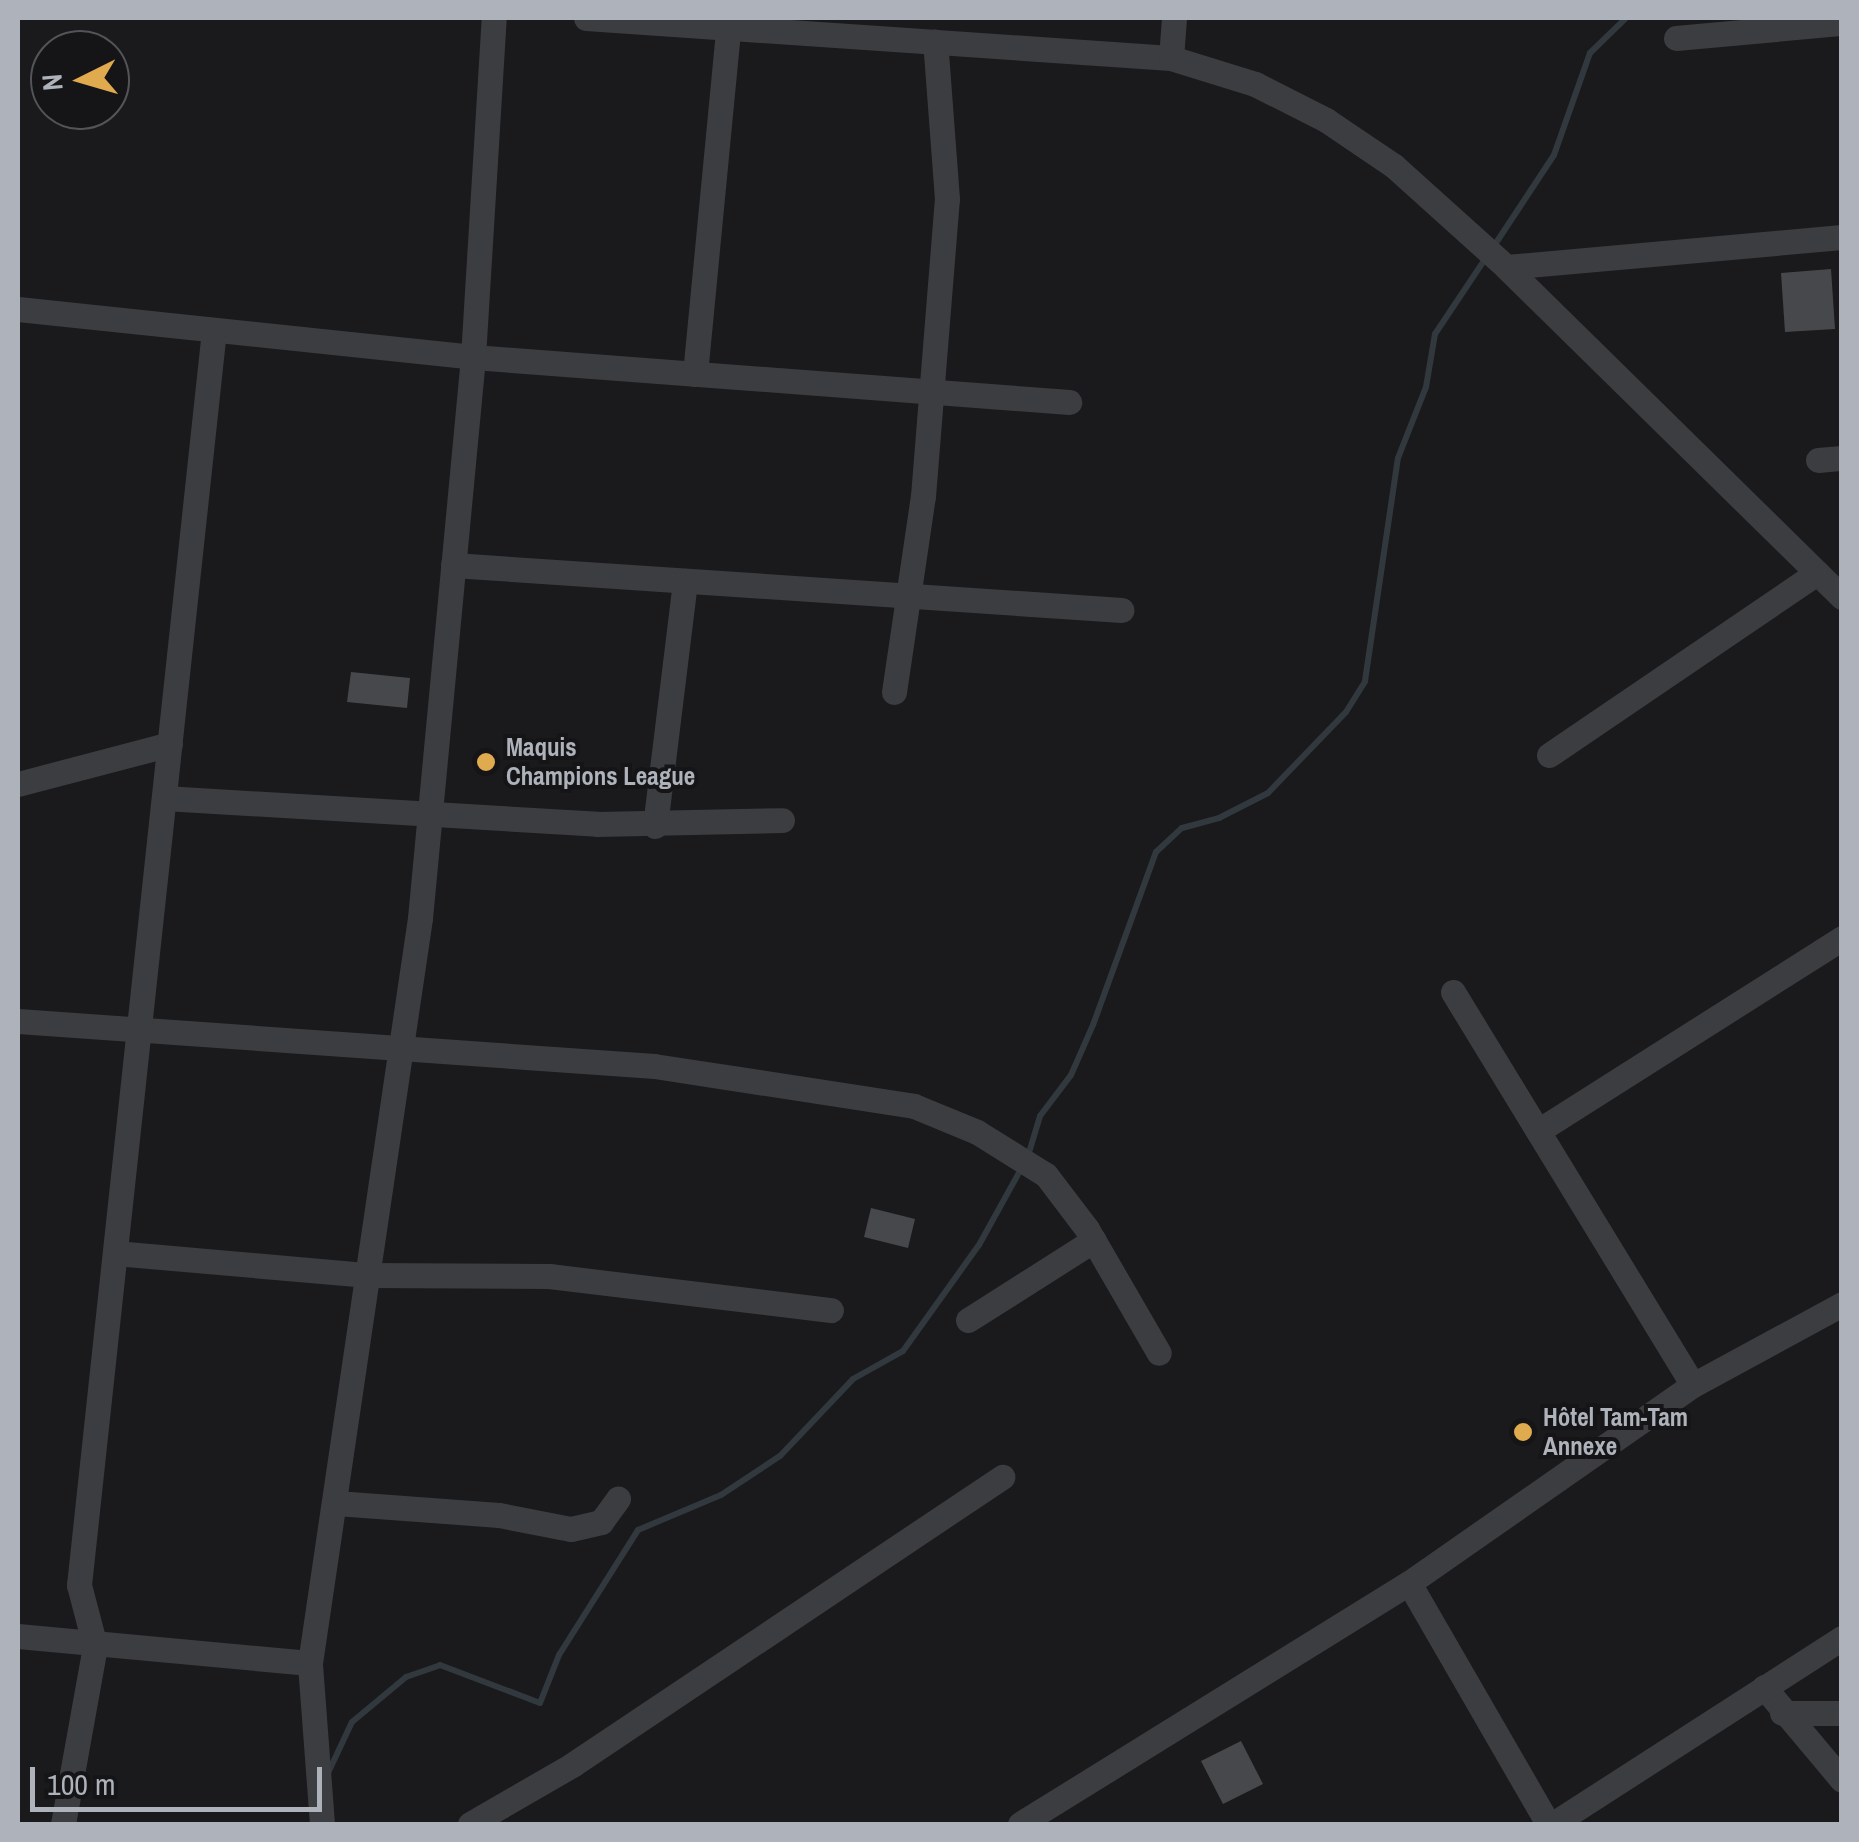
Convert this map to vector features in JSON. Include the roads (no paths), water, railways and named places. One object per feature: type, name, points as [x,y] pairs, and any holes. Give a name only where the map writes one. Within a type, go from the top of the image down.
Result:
[{"type":"street","points":[[322,1824],[310,1664],[401,1052],[428,815],[472,357],[494,18]]},
{"type":"street","points":[[586,18],[950,34],[1170,58],[1255,84],[1326,120],[1394,166],[1504,265],[1842,598]]},
{"type":"street","points":[[1170,58],[1174,18]]},
{"type":"street","points":[[1676,38],[1842,24]]},
{"type":"street","points":[[695,374],[728,25]]},
{"type":"street","points":[[894,692],[905,596],[923,496],[947,200],[950,34]]},
{"type":"street","points":[[1504,265],[1842,237]]},
{"type":"street","points":[[18,309],[472,357],[1069,402]]},
{"type":"street","points":[[63,1824],[95,1646],[80,1585],[214,330]]},
{"type":"street","points":[[454,565],[1120,610]]},
{"type":"street","points":[[1549,754],[1817,574]]},
{"type":"street","points":[[655,826],[685,580]]},
{"type":"street","points":[[18,784],[170,744]]},
{"type":"street","points":[[164,798],[655,826],[782,820]]},
{"type":"street","points":[[1538,1131],[1842,938]]},
{"type":"street","points":[[1453,992],[1693,1386]]},
{"type":"street","points":[[18,1021],[401,1052],[545,1056],[742,1076],[914,1106],[1012,1151],[1046,1175],[1094,1240],[1159,1353]]},
{"type":"street","points":[[968,1320],[1094,1240]]},
{"type":"street","points":[[115,1254],[365,1275],[549,1276],[832,1310]]},
{"type":"street","points":[[1020,1824],[1409,1583],[1693,1386],[1842,1304]]},
{"type":"street","points":[[470,1824],[572,1766],[1002,1477]]},
{"type":"street","points":[[336,1503],[499,1515],[571,1529],[602,1522],[618,1498]]},
{"type":"street","points":[[1409,1583],[1550,1824],[1842,1638]]},
{"type":"street","points":[[18,1636],[310,1664]]},
{"type":"street","points":[[1764,1688],[1782,1714],[1842,1780]]},
{"type":"street","points":[[1782,1714],[1842,1713]]},
{"type":"waterway","points":[[1494,246],[1554,155],[1590,53],[1626,18]]},
{"type":"waterway","points":[[1028,1156],[1040,1116],[1071,1075],[1093,1025],[1156,852],[1182,828],[1219,818],[1268,793],[1346,712],[1365,681],[1398,458],[1426,387],[1435,334],[1487,256]]},
{"type":"waterway","points":[[328,1773],[352,1722],[406,1677],[440,1665],[540,1703],[559,1655],[638,1530],[721,1495],[780,1456],[853,1379],[903,1351],[979,1245],[1022,1167]]},
{"type":"place","name":"Maquis Champions League","points":[[486,762]]},
{"type":"place","name":"Hôtel Tam-Tam Annexe","points":[[1523,1432]]}]
